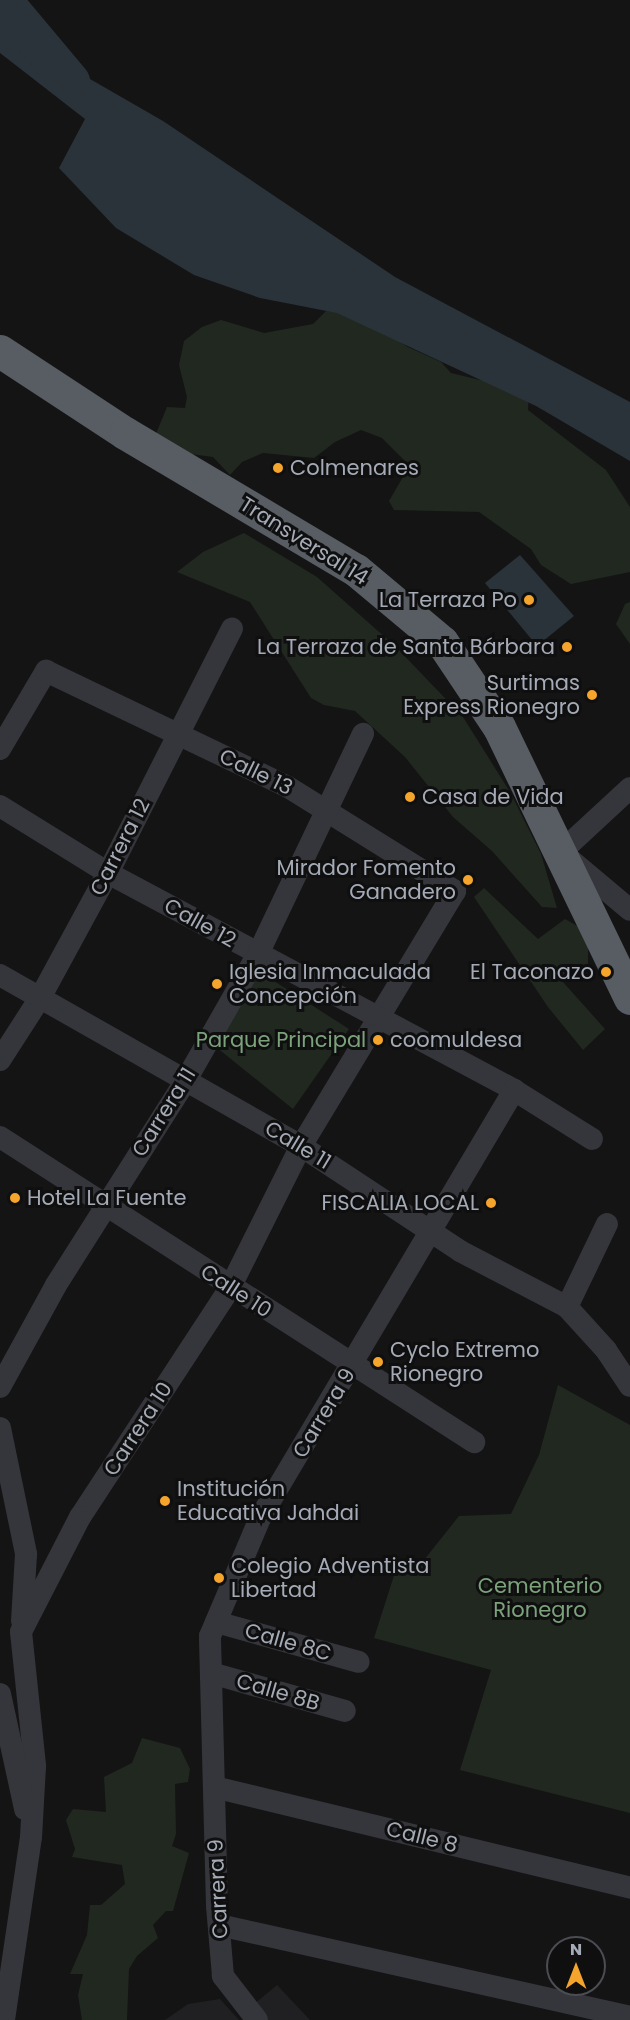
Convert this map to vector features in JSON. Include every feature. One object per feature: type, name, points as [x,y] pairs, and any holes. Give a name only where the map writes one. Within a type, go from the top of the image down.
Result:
[{"type":"highway","name":"Transversal 14","points":[[0,351],[125,433],[356,570],[442,642],[499,727],[630,998]]},
{"type":"street","name":"Carrera 12","points":[[0,1060],[40,998],[108,873],[232,629]]},
{"type":"street","name":"Calle 13","points":[[0,749],[46,671],[326,809],[455,891]]},
{"type":"street","name":"Carrera 11","points":[[0,1387],[56,1285],[186,1080],[258,954],[363,734]]},
{"type":"street","points":[[630,788],[561,852],[630,910]]},
{"type":"street","name":"Calle 12","points":[[0,806],[108,873],[514,1090],[592,1139]]},
{"type":"street","name":"Carrera 10","points":[[21,1632],[80,1517],[230,1288],[301,1146],[455,891]]},
{"type":"street","name":"Calle 11","points":[[0,975],[301,1146],[433,1230],[460,1251],[567,1308],[606,1350],[630,1386]]},
{"type":"street","name":"Carrera 9","points":[[257,2020],[223,1976],[219,1925],[210,1636],[260,1518],[354,1364],[514,1090]]},
{"type":"street","name":"Calle 10","points":[[0,1137],[106,1204],[230,1288],[354,1364],[474,1442]]},
{"type":"street","points":[[567,1308],[607,1224]]},
{"type":"street","points":[[0,1428],[26,1554],[21,1632],[35,1766],[32,1837],[4,2020]]},
{"type":"street","name":"Calle 8C","points":[[216,1622],[360,1662]]},
{"type":"street","name":"Calle 8B","points":[[211,1672],[345,1711]]},
{"type":"street","points":[[0,1694],[32,1837]]},
{"type":"street","name":"Calle 8","points":[[214,1787],[630,1888]]},
{"type":"street","points":[[219,1925],[630,2017]]},
{"type":"shaded area","points":[[0,0],[13,0],[18,24],[57,60],[163,121],[395,277],[630,402],[630,461],[536,406],[337,313],[260,298],[194,275],[116,228],[59,168],[85,119],[0,53],[0,26],[7,25],[0,25]]},
{"type":"shaded area","name":"La Terraza Po","points":[[520,555],[574,616],[537,646],[485,583]]},
{"type":"shaded area","points":[[277,1985],[310,2020],[268,2020],[253,2005]]},
{"type":"shaded area","points":[[220,1999],[239,2020],[165,2020],[188,2004]]},
{"type":"green space","points":[[326,311],[352,312],[408,347],[441,362],[451,373],[480,380],[495,367],[529,390],[528,410],[606,470],[630,507],[630,572],[571,584],[541,565],[531,549],[479,512],[394,510],[389,501],[407,470],[404,460],[382,438],[361,430],[335,442],[314,458],[263,453],[242,462],[230,475],[213,457],[183,453],[153,441],[167,407],[185,408],[187,397],[179,365],[184,341],[202,327],[221,320],[264,333],[313,324]]},
{"type":"green space","points":[[244,533],[317,577],[395,646],[463,717],[510,792],[541,854],[557,908],[542,907],[492,851],[453,817],[405,757],[355,711],[324,705],[311,698],[250,602],[177,572],[203,552]]},
{"type":"green space","points":[[630,602],[630,644],[616,624],[625,604]]},
{"type":"green space","points":[[484,888],[538,939],[565,919],[588,932],[588,967],[563,982],[605,1029],[583,1050],[548,1007],[474,897]]},
{"type":"green space","name":"Parque Principal","points":[[249,965],[349,1029],[293,1109],[211,1043]]},
{"type":"green space","name":"Cementerio Rionegro","points":[[558,1385],[630,1425],[630,1813],[460,1770],[491,1670],[374,1638],[398,1563],[424,1560],[459,1516],[511,1514],[539,1455]]},
{"type":"green space","points":[[142,1738],[180,1748],[190,1769],[188,1782],[175,1784],[176,1834],[172,1846],[189,1853],[173,1911],[166,1911],[153,1925],[158,1938],[137,1956],[129,1969],[127,2020],[82,2020],[78,1995],[83,1974],[70,1974],[87,1935],[90,1905],[101,1905],[125,1884],[122,1865],[72,1857],[75,1849],[66,1820],[73,1809],[106,1812],[104,1777],[132,1763]]},
{"type":"waterway","points":[[2,0],[70,81]]},
{"type":"place","name":"Colmenares","points":[[278,468]]},
{"type":"place","name":"La Terraza Po","points":[[529,600]]},
{"type":"place","name":"La Terraza de Santa Bárbara","points":[[567,647]]},
{"type":"place","name":"Surtimas Express Rionegro","points":[[592,695]]},
{"type":"place","name":"Casa de Vida","points":[[410,797]]},
{"type":"place","name":"Mirador Fomento Ganadero","points":[[468,880]]},
{"type":"place","name":"El Taconazo","points":[[606,972]]},
{"type":"place","name":"Iglesia Inmaculada Concepción","points":[[217,984]]},
{"type":"place","name":"coomuldesa","points":[[378,1040]]},
{"type":"place","name":"Hotel La Fuente","points":[[15,1198]]},
{"type":"place","name":"FISCALIA LOCAL","points":[[491,1203]]},
{"type":"place","name":"Cyclo Extremo Rionegro","points":[[378,1362]]},
{"type":"place","name":"Institución Educativa Jahdai","points":[[165,1501]]},
{"type":"place","name":"Colegio Adventista Libertad","points":[[219,1578]]}]
